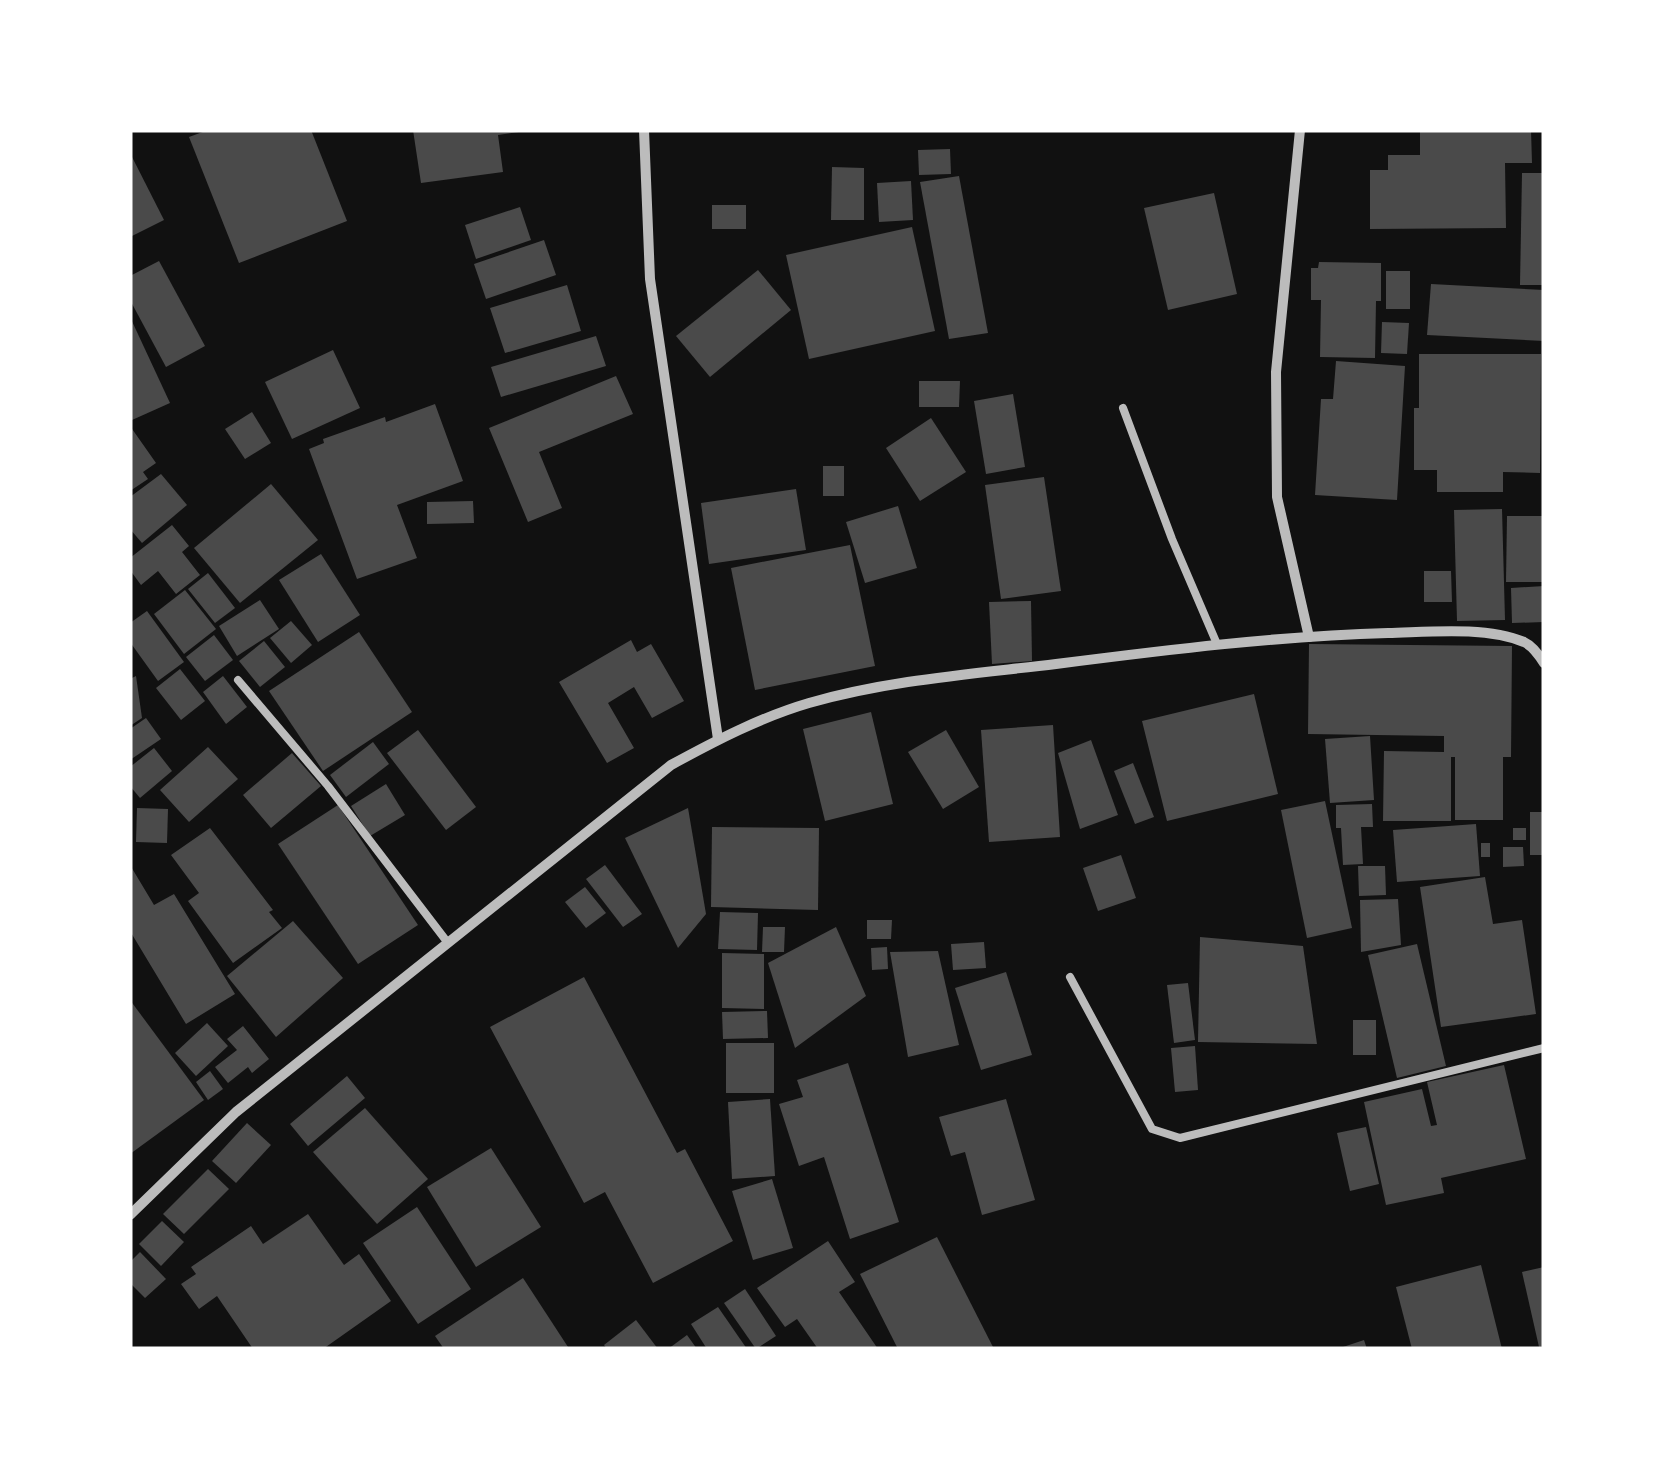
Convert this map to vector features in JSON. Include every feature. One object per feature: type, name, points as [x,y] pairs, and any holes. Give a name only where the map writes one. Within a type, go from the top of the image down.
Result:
[{"type":"street","points":[[644,130],[650,280],[718,739]]},
{"type":"street","points":[[1300,130],[1276,372],[1277,497],[1308,637]]},
{"type":"street","points":[[130,1214],[236,1112],[671,765],[718,739],[807,704],[897,683],[1217,644],[1308,637],[1490,634],[1524,642],[1534,648],[1544,663]]},
{"type":"lane","points":[[1124,408],[1172,538],[1217,644]]},
{"type":"lane","points":[[238,680],[328,786],[448,943]]},
{"type":"lane","points":[[1070,978],[1152,1129],[1180,1138],[1544,1048]]},
{"type":"building","points":[[208,130],[311,130],[347,221],[239,263],[189,137]]},
{"type":"building","points":[[413,130],[519,132],[498,135],[503,172],[421,183]]},
{"type":"building","points":[[1420,130],[1531,130],[1532,163],[1505,163],[1506,228],[1370,229],[1370,170],[1388,170],[1388,155],[1420,155]]},
{"type":"building","points":[[950,149],[951,174],[919,175],[918,150]]},
{"type":"building","points":[[130,153],[164,220],[130,237]]},
{"type":"building","points":[[832,167],[864,168],[864,220],[831,220]]},
{"type":"building","points":[[1522,173],[1544,173],[1544,285],[1520,285]]},
{"type":"building","points":[[959,176],[988,333],[949,339],[920,182]]},
{"type":"building","points":[[911,181],[913,220],[879,222],[877,183]]},
{"type":"building","points":[[1214,193],[1237,294],[1168,310],[1144,208]]},
{"type":"building","points":[[712,205],[746,205],[746,229],[712,229]]},
{"type":"building","points":[[520,207],[531,240],[476,259],[465,225]]},
{"type":"building","points":[[912,227],[935,331],[809,359],[786,255]]},
{"type":"building","points":[[544,240],[556,275],[486,299],[474,264]]},
{"type":"building","points":[[159,261],[205,346],[166,367],[130,300],[130,276]]},
{"type":"building","points":[[1319,262],[1381,263],[1375,358],[1320,357],[1321,300],[1311,300],[1311,268],[1318,268]]},
{"type":"building","points":[[758,270],[791,310],[710,377],[676,336]]},
{"type":"building","points":[[1386,271],[1410,271],[1410,309],[1386,309]]},
{"type":"building","points":[[1431,284],[1544,290],[1544,341],[1427,335]]},
{"type":"building","points":[[567,285],[581,331],[505,353],[490,308]]},
{"type":"building","points":[[130,317],[170,403],[132,420],[130,415]]},
{"type":"building","points":[[1382,322],[1409,323],[1407,354],[1381,353]]},
{"type":"building","points":[[596,336],[606,366],[501,397],[491,367]]},
{"type":"building","points":[[333,350],[360,408],[292,439],[265,382]]},
{"type":"building","points":[[1419,354],[1541,354],[1540,473],[1503,472],[1503,492],[1437,492],[1437,470],[1414,470]]},
{"type":"building","points":[[1336,361],[1405,366],[1397,500],[1315,495],[1321,399],[1333,399]]},
{"type":"building","points":[[616,376],[633,414],[539,452],[562,508],[528,522],[489,428]]},
{"type":"building","points":[[919,381],[960,381],[959,407],[919,407]]},
{"type":"building","points":[[1013,394],[1025,467],[986,474],[974,401]]},
{"type":"building","points":[[435,404],[463,481],[397,505],[417,558],[357,579],[309,449],[324,443],[323,439]]},
{"type":"building","points":[[252,412],[271,443],[245,459],[225,429]]},
{"type":"building","points":[[931,418],[966,472],[920,501],[886,448]]},
{"type":"building","points":[[130,426],[156,463],[143,472],[148,479],[130,491]]},
{"type":"building","points":[[823,466],[844,466],[844,496],[823,496]]},
{"type":"building","points":[[161,474],[187,505],[142,543],[130,529],[130,497]]},
{"type":"building","points":[[1044,477],[1061,591],[1001,599],[985,485]]},
{"type":"building","points":[[271,484],[318,540],[240,603],[194,548]]},
{"type":"building","points":[[796,489],[806,550],[709,564],[701,503]]},
{"type":"building","points":[[473,501],[474,523],[427,524],[427,502]]},
{"type":"building","points":[[898,506],[917,568],[865,583],[846,522]]},
{"type":"building","points":[[1502,509],[1505,620],[1457,621],[1454,510]]},
{"type":"building","points":[[1507,516],[1544,516],[1543,582],[1506,582]]},
{"type":"building","points":[[172,525],[189,546],[182,552],[200,575],[176,594],[158,571],[141,585],[130,570],[130,558]]},
{"type":"building","points":[[850,545],[875,666],[755,690],[731,568]]},
{"type":"building","points":[[321,554],[360,615],[318,642],[279,580]]},
{"type":"building","points":[[1424,571],[1451,571],[1452,602],[1424,602]]},
{"type":"building","points":[[208,573],[235,608],[215,623],[188,589]]},
{"type":"building","points":[[1544,586],[1544,622],[1512,623],[1511,588]]},
{"type":"building","points":[[185,590],[216,629],[184,654],[154,614]]},
{"type":"building","points":[[260,600],[279,629],[237,656],[219,626]]},
{"type":"building","points":[[1031,601],[1032,661],[992,664],[989,602]]},
{"type":"building","points":[[147,611],[184,662],[158,681],[130,642],[130,623]]},
{"type":"building","points":[[291,621],[312,645],[291,663],[270,638]]},
{"type":"building","points":[[359,632],[412,712],[323,771],[269,691]]},
{"type":"building","points":[[214,635],[233,660],[205,681],[186,657]]},
{"type":"building","points":[[631,640],[637,652],[651,644],[684,701],[652,718],[634,687],[608,703],[634,748],[607,763],[559,682]]},
{"type":"building","points":[[264,641],[285,667],[260,687],[239,661]]},
{"type":"building","points":[[1309,644],[1512,646],[1511,757],[1503,757],[1503,820],[1455,820],[1455,757],[1451,757],[1451,821],[1383,821],[1384,751],[1444,752],[1444,736],[1308,734]]},
{"type":"building","points":[[180,669],[205,701],[181,720],[156,688]]},
{"type":"building","points":[[136,676],[142,718],[130,726],[130,679]]},
{"type":"building","points":[[223,676],[247,707],[226,724],[203,692]]},
{"type":"building","points":[[1254,694],[1278,794],[1167,821],[1142,721]]},
{"type":"building","points":[[871,712],[893,804],[825,821],[803,729]]},
{"type":"building","points":[[146,718],[161,739],[130,760],[130,729]]},
{"type":"building","points":[[1053,725],[1060,837],[989,842],[981,730]]},
{"type":"building","points":[[418,730],[476,807],[446,830],[387,753]]},
{"type":"building","points":[[946,730],[979,787],[943,809],[908,752]]},
{"type":"building","points":[[1370,736],[1374,800],[1330,803],[1325,739]]},
{"type":"building","points":[[1091,740],[1118,815],[1080,829],[1058,753]]},
{"type":"building","points":[[373,742],[389,764],[346,797],[330,775]]},
{"type":"building","points":[[208,747],[238,779],[189,822],[160,790]]},
{"type":"building","points":[[154,748],[172,771],[140,798],[130,786],[130,767]]},
{"type":"building","points":[[292,753],[321,786],[271,828],[243,795]]},
{"type":"building","points":[[1133,763],[1154,817],[1135,824],[1114,771]]},
{"type":"building","points":[[386,784],[405,815],[370,836],[351,806]]},
{"type":"building","points":[[1325,801],[1352,928],[1307,938],[1281,810]]},
{"type":"building","points":[[1372,804],[1373,827],[1361,827],[1363,864],[1343,865],[1336,805]]},
{"type":"building","points":[[338,805],[418,925],[358,964],[278,844]]},
{"type":"building","points":[[137,808],[168,809],[167,843],[136,842]]},
{"type":"building","points":[[688,808],[706,914],[678,948],[625,838]]},
{"type":"building","points":[[1530,812],[1544,812],[1544,855],[1530,855]]},
{"type":"building","points":[[1476,824],[1480,876],[1397,882],[1393,830]]},
{"type":"building","points":[[712,827],[819,828],[818,910],[711,907]]},
{"type":"building","points":[[210,828],[273,910],[269,912],[282,928],[233,963],[188,901],[199,893],[171,855]]},
{"type":"building","points":[[1513,828],[1526,828],[1526,840],[1513,840]]},
{"type":"building","points":[[1481,843],[1490,843],[1490,857],[1481,857]]},
{"type":"building","points":[[1503,847],[1523,847],[1524,866],[1503,867]]},
{"type":"building","points":[[1121,855],[1136,898],[1098,911],[1083,868]]},
{"type":"building","points":[[130,865],[154,905],[174,894],[235,994],[186,1024],[130,931]]},
{"type":"building","points":[[605,865],[642,914],[623,927],[586,879]]},
{"type":"building","points":[[1358,866],[1385,866],[1386,895],[1359,896]]},
{"type":"building","points":[[1485,877],[1493,924],[1522,920],[1536,1014],[1441,1027],[1420,887]]},
{"type":"building","points":[[585,887],[606,913],[586,928],[565,902]]},
{"type":"building","points":[[1398,899],[1401,945],[1361,952],[1360,900]]},
{"type":"building","points":[[720,912],[758,913],[757,950],[718,949]]},
{"type":"building","points":[[867,920],[892,920],[891,939],[867,939]]},
{"type":"building","points":[[293,921],[343,978],[276,1037],[227,976]]},
{"type":"building","points":[[763,927],[785,927],[784,952],[762,952]]},
{"type":"building","points":[[836,927],[866,996],[795,1048],[768,963]]},
{"type":"building","points":[[1200,937],[1303,946],[1317,1044],[1198,1042]]},
{"type":"building","points":[[984,942],[986,968],[953,970],[951,944]]},
{"type":"building","points":[[1417,944],[1446,1066],[1397,1078],[1368,955]]},
{"type":"building","points":[[887,947],[888,969],[872,970],[871,948]]},
{"type":"building","points":[[938,951],[959,1045],[908,1057],[890,952]]},
{"type":"building","points":[[722,953],[764,954],[764,1009],[722,1008]]},
{"type":"building","points":[[1006,972],[1032,1055],[981,1070],[955,988]]},
{"type":"building","points":[[584,977],[677,1153],[685,1149],[733,1241],[653,1283],[605,1192],[584,1203],[490,1027]]},
{"type":"building","points":[[1188,983],[1195,1040],[1174,1043],[1167,985]]},
{"type":"building","points":[[130,1000],[204,1100],[130,1154]]},
{"type":"building","points":[[767,1011],[768,1038],[723,1039],[722,1012]]},
{"type":"building","points":[[1353,1020],[1376,1020],[1376,1055],[1353,1055]]},
{"type":"building","points":[[207,1023],[228,1046],[196,1076],[175,1053]]},
{"type":"building","points":[[243,1026],[269,1059],[252,1073],[248,1067],[228,1083],[215,1067],[237,1050],[227,1039]]},
{"type":"building","points":[[726,1043],[774,1043],[774,1093],[726,1093]]},
{"type":"building","points":[[1195,1046],[1198,1090],[1175,1092],[1171,1048]]},
{"type":"building","points":[[848,1063],[899,1222],[850,1239],[824,1157],[799,1166],[779,1104],[803,1097],[797,1080]]},
{"type":"building","points":[[1504,1065],[1526,1159],[1441,1178],[1444,1193],[1386,1205],[1364,1102],[1422,1089],[1431,1126],[1437,1125],[1427,1082]]},
{"type":"building","points":[[210,1071],[223,1089],[208,1100],[196,1082]]},
{"type":"building","points":[[347,1076],[365,1098],[308,1146],[290,1124]]},
{"type":"building","points":[[770,1099],[775,1176],[732,1179],[728,1102]]},
{"type":"building","points":[[1006,1099],[1035,1200],[982,1215],[965,1152],[951,1156],[939,1117]]},
{"type":"building","points":[[365,1108],[428,1179],[377,1224],[313,1152]]},
{"type":"building","points":[[247,1123],[271,1145],[236,1183],[212,1161]]},
{"type":"building","points":[[1366,1127],[1379,1184],[1350,1191],[1337,1133]]},
{"type":"building","points":[[491,1148],[541,1227],[476,1267],[427,1187]]},
{"type":"building","points":[[208,1169],[229,1189],[184,1234],[163,1214]]},
{"type":"building","points":[[772,1179],[793,1248],[753,1260],[732,1191]]},
{"type":"building","points":[[417,1207],[471,1289],[418,1324],[363,1243]]},
{"type":"building","points":[[308,1214],[344,1265],[359,1254],[391,1301],[323,1349],[253,1349],[217,1296],[199,1309],[181,1284],[196,1274],[191,1267],[251,1226],[263,1244]]},
{"type":"building","points":[[162,1221],[184,1242],[161,1266],[139,1244]]},
{"type":"building","points":[[937,1237],[994,1349],[898,1349],[860,1274]]},
{"type":"building","points":[[828,1241],[855,1282],[839,1292],[878,1349],[818,1349],[797,1319],[785,1327],[757,1288]]},
{"type":"building","points":[[140,1252],[166,1279],[145,1298],[130,1283],[130,1262]]},
{"type":"building","points":[[1481,1265],[1502,1349],[1412,1349],[1396,1287]]},
{"type":"building","points":[[1544,1267],[1544,1346],[1539,1347],[1522,1272]]},
{"type":"building","points":[[523,1278],[568,1347],[444,1349],[435,1336]]},
{"type":"building","points":[[745,1289],[776,1336],[756,1349],[724,1303]]},
{"type":"building","points":[[718,1307],[747,1349],[707,1349],[691,1324]]},
{"type":"building","points":[[636,1320],[658,1349],[607,1349],[604,1345]]},
{"type":"building","points":[[687,1335],[697,1349],[668,1349]]},
{"type":"building","points":[[1364,1340],[1367,1349],[1340,1349],[1340,1348]]}]
